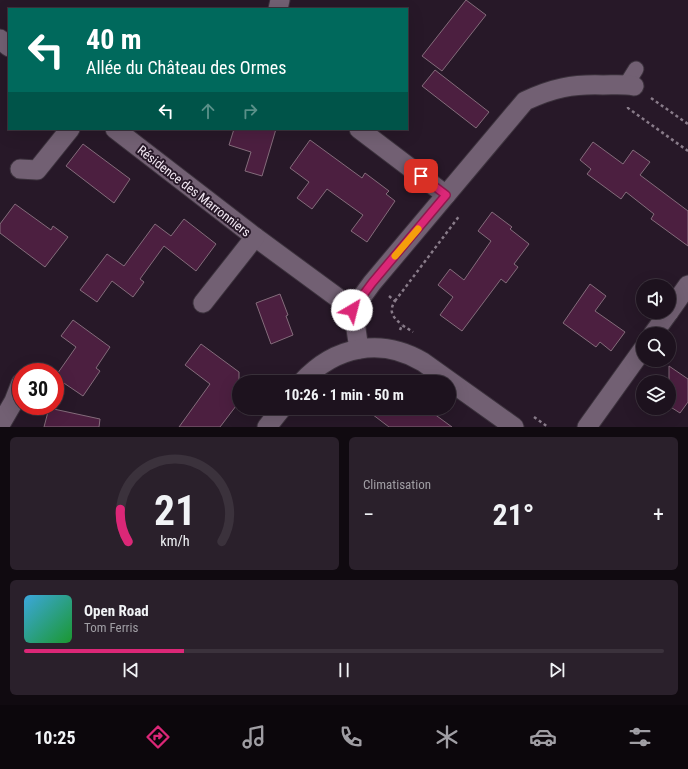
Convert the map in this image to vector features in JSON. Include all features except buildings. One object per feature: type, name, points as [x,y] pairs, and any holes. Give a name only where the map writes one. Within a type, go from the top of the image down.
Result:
[{"type":"street","points":[[359,349],[352,310],[372,283],[525,101],[546,91],[577,84],[632,80]]},
{"type":"street","points":[[20,169],[37,170],[69,130]]},
{"type":"street","name":"Résidence des Marronniers","points":[[116,130],[352,310]]},
{"type":"street","points":[[360,130],[446,195]]},
{"type":"street","name":"Résidence des Marronniers","points":[[203,303],[255,237]]},
{"type":"street","points":[[676,302],[688,285]]},
{"type":"street","points":[[309,375],[321,364],[344,353],[359,349],[390,348],[412,355],[514,427]]},
{"type":"street","points":[[588,427],[636,359]]},
{"type":"street","points":[[0,425],[12,404]]},
{"type":"street","points":[[268,427],[277,415]]},
{"type":"path","points":[[628,108],[632,80]]},
{"type":"path","points":[[632,80],[688,124]]},
{"type":"path","points":[[622,105],[688,151]]},
{"type":"path","points":[[402,325],[394,318],[391,312],[391,307],[461,213]]},
{"type":"path","points":[[372,283],[395,301]]},
{"type":"slow traffic","points":[[395,256],[418,229]]},
{"type":"route","points":[[352,310],[372,283],[446,195],[421,176]]}]
